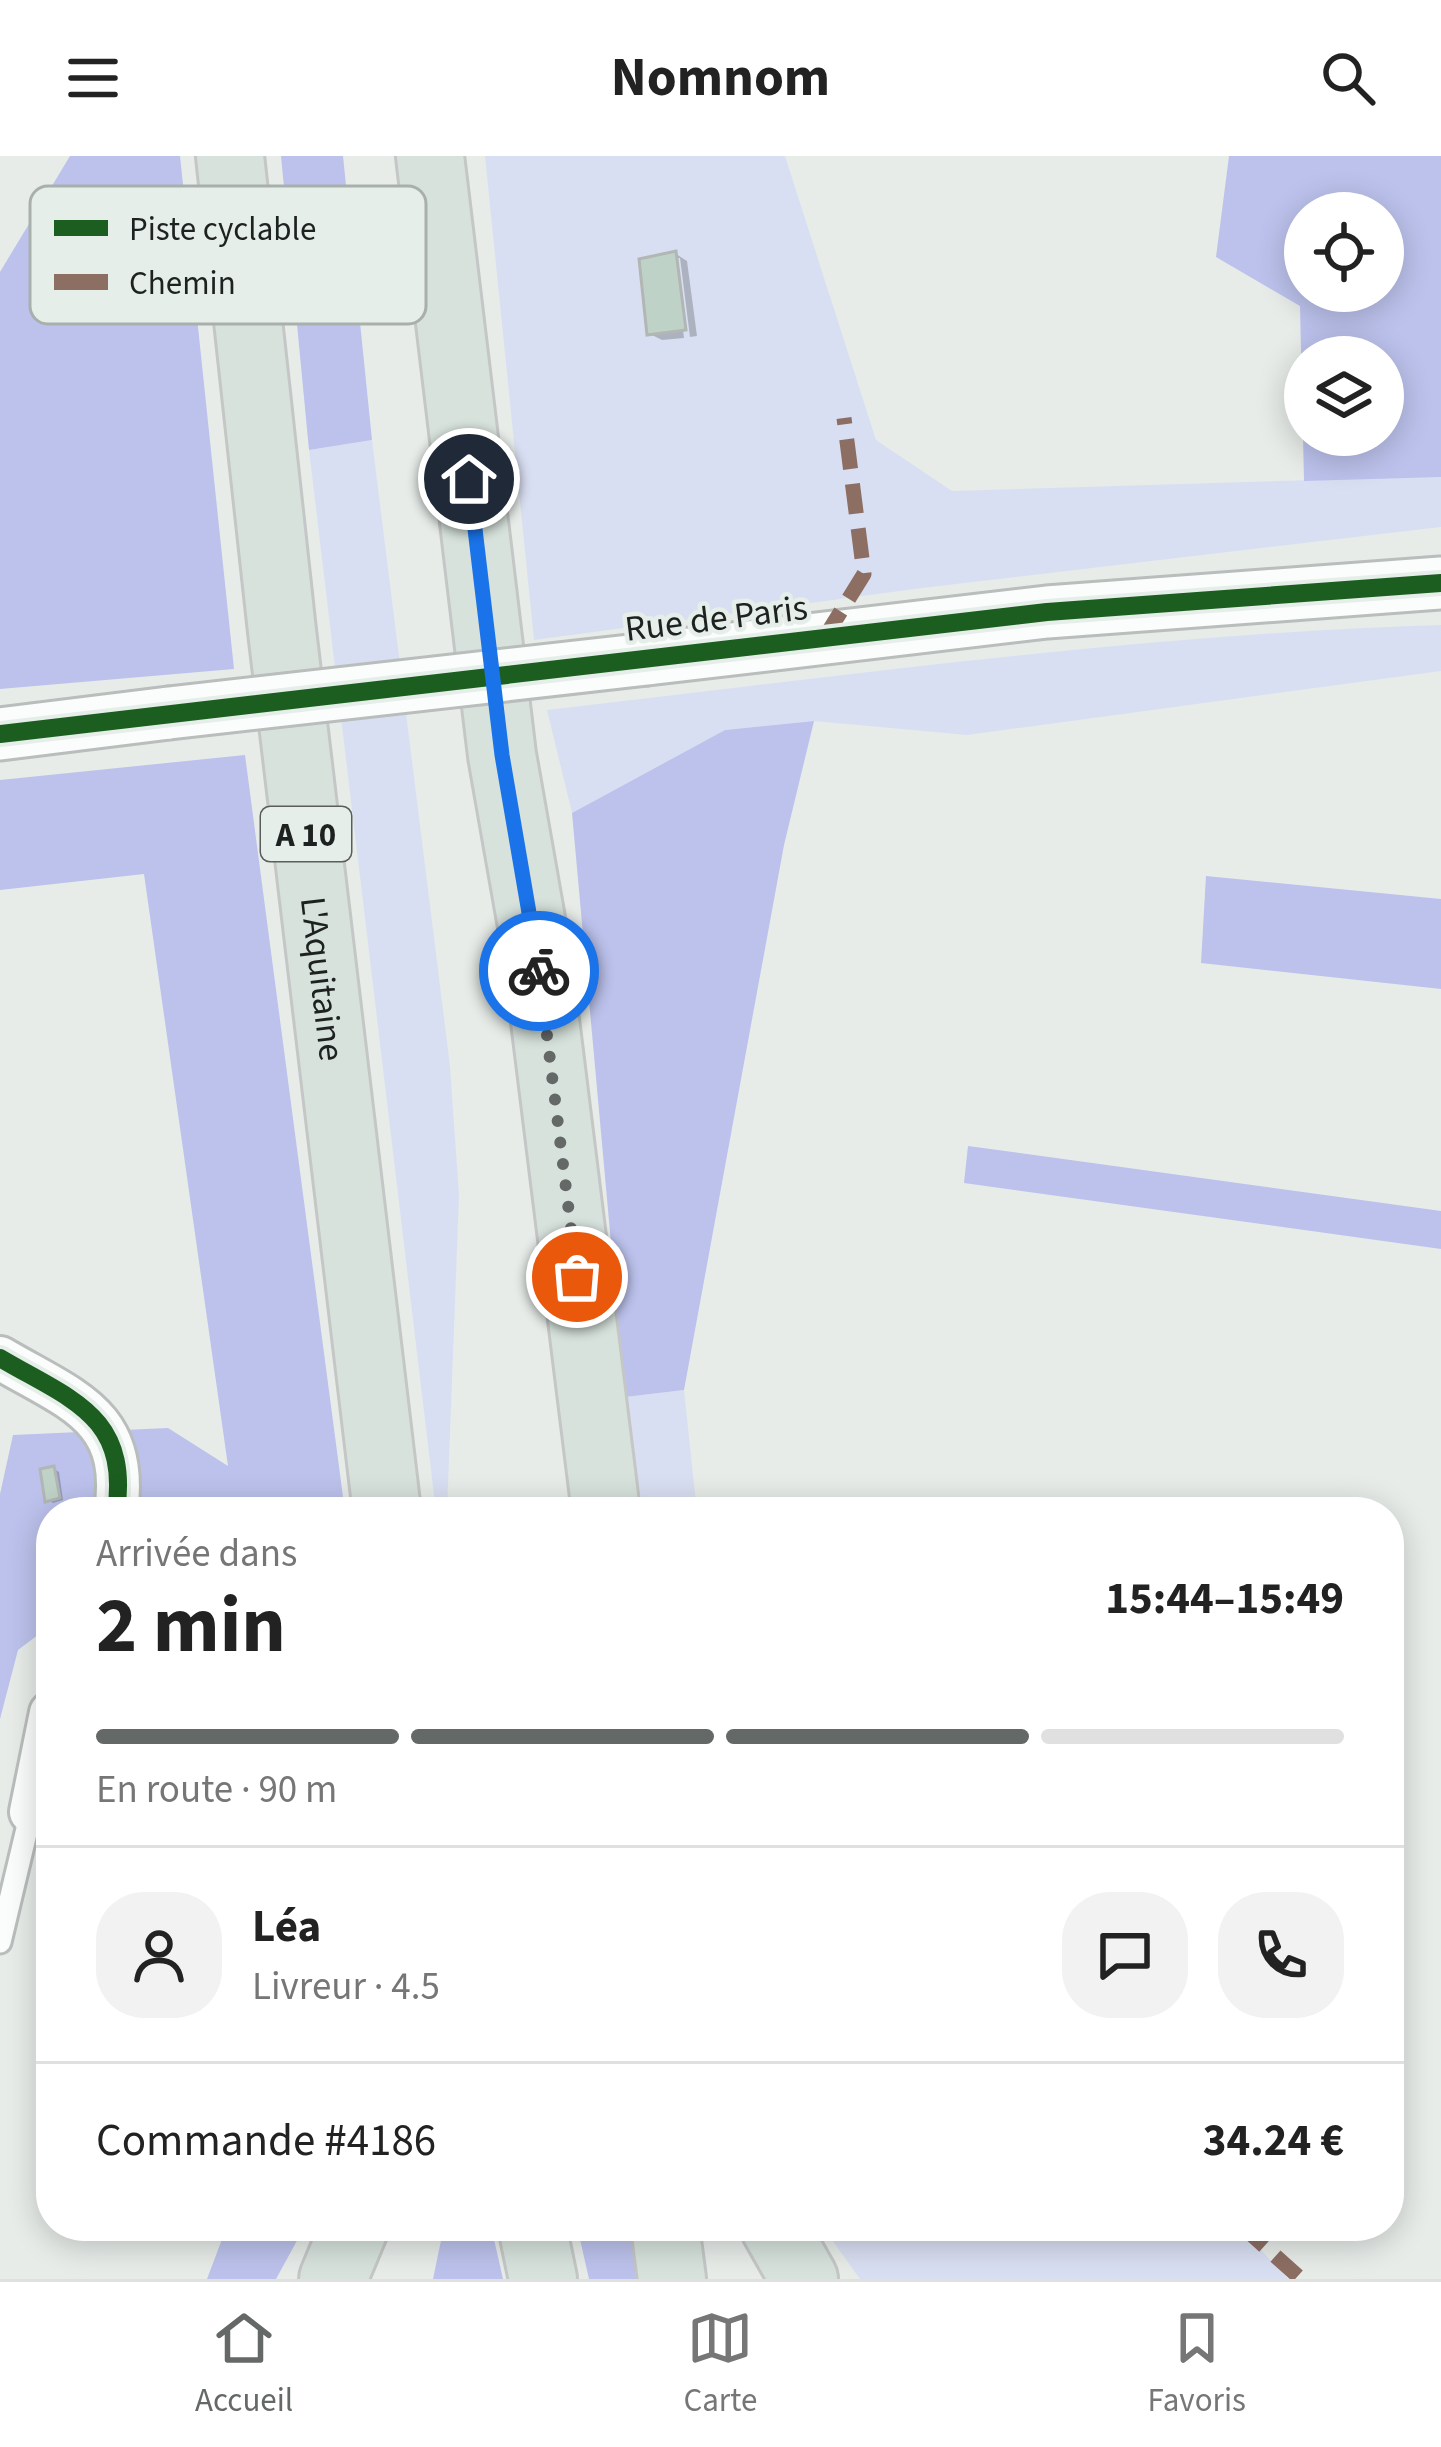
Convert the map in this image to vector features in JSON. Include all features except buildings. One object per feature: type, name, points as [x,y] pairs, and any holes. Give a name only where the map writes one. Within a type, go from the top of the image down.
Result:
[{"type":"highway","name":"L'Aquitaine","points":[[230,156],[233,186]]},
{"type":"highway","points":[[430,156],[502,755],[536,948],[604,1497]]},
{"type":"highway","name":"L'Aquitaine","points":[[248,324],[385,1497]]},
{"type":"highway","points":[[502,755],[494,868],[573,1497]]},
{"type":"highway","points":[[333,2279],[349,2241]]},
{"type":"highway","points":[[535,2241],[543,2279]]},
{"type":"highway","points":[[667,2241],[671,2279]]},
{"type":"highway","points":[[782,2241],[804,2279]]},
{"type":"street","name":"Rue de Paris","points":[[0,734],[1047,612],[1441,583]]},
{"type":"street","points":[[0,1358],[92,1413],[116,1448],[116,1497]]},
{"type":"street","points":[[32,1812],[36,1791]]},
{"type":"lane","points":[[0,1942],[32,1812]]},
{"type":"shaded area","points":[[70,156],[180,156],[183,186],[52,186]]},
{"type":"shaded area","points":[[281,156],[343,156],[346,186],[284,186]]},
{"type":"shaded area","points":[[485,156],[785,156],[876,440],[952,491],[1441,476],[1441,527],[922,588],[534,640]]},
{"type":"shaded area","points":[[1229,156],[1441,156],[1441,477],[1304,481],[1303,456],[1404,456],[1404,336],[1301,336],[1300,312],[1404,312],[1404,192],[1284,192],[1284,297],[1216,257]]},
{"type":"shaded area","points":[[30,222],[30,324],[198,324],[234,669],[0,689],[0,272]]},
{"type":"shaded area","points":[[297,324],[360,324],[372,440],[309,450]]},
{"type":"shaded area","points":[[372,440],[450,1066],[459,1196],[448,1497],[434,1497],[309,450]]},
{"type":"shaded area","points":[[1441,625],[1441,671],[967,735],[814,721],[725,730],[572,813],[547,710],[1105,647]]},
{"type":"shaded area","points":[[814,721],[784,845],[684,1390],[625,1397],[572,813],[725,730]]},
{"type":"shaded area","points":[[245,755],[343,1497],[36,1497],[36,1636],[18,1650],[0,1719],[0,1494],[13,1435],[168,1428],[228,1466],[144,874],[0,890],[0,780]]},
{"type":"shaded area","points":[[1206,876],[1441,899],[1441,989],[1201,963]]},
{"type":"shaded area","points":[[968,1146],[1441,1211],[1441,1249],[964,1183]]},
{"type":"shaded area","points":[[684,1390],[695,1497],[641,1497],[625,1397]]},
{"type":"shaded area","points":[[221,2241],[297,2241],[276,2279],[207,2279]]},
{"type":"shaded area","points":[[441,2241],[494,2241],[503,2279],[433,2279]]},
{"type":"shaded area","points":[[580,2241],[633,2241],[640,2279],[589,2279]]},
{"type":"shaded area","points":[[833,2241],[1253,2241],[1288,2279],[860,2279]]},
{"type":"marked path","points":[[825,637],[864,574],[844,418]]},
{"type":"marked path","points":[[1259,2241],[1301,2279]]},
{"type":"cycle path","points":[[0,734],[1047,612],[1441,583]]},
{"type":"cycle path","points":[[0,1358],[90,1414],[114,1453],[117,1497]]},
{"type":"way so far","points":[[539,971],[577,1277]]},
{"type":"route","points":[[469,479],[502,755],[539,971]]}]
